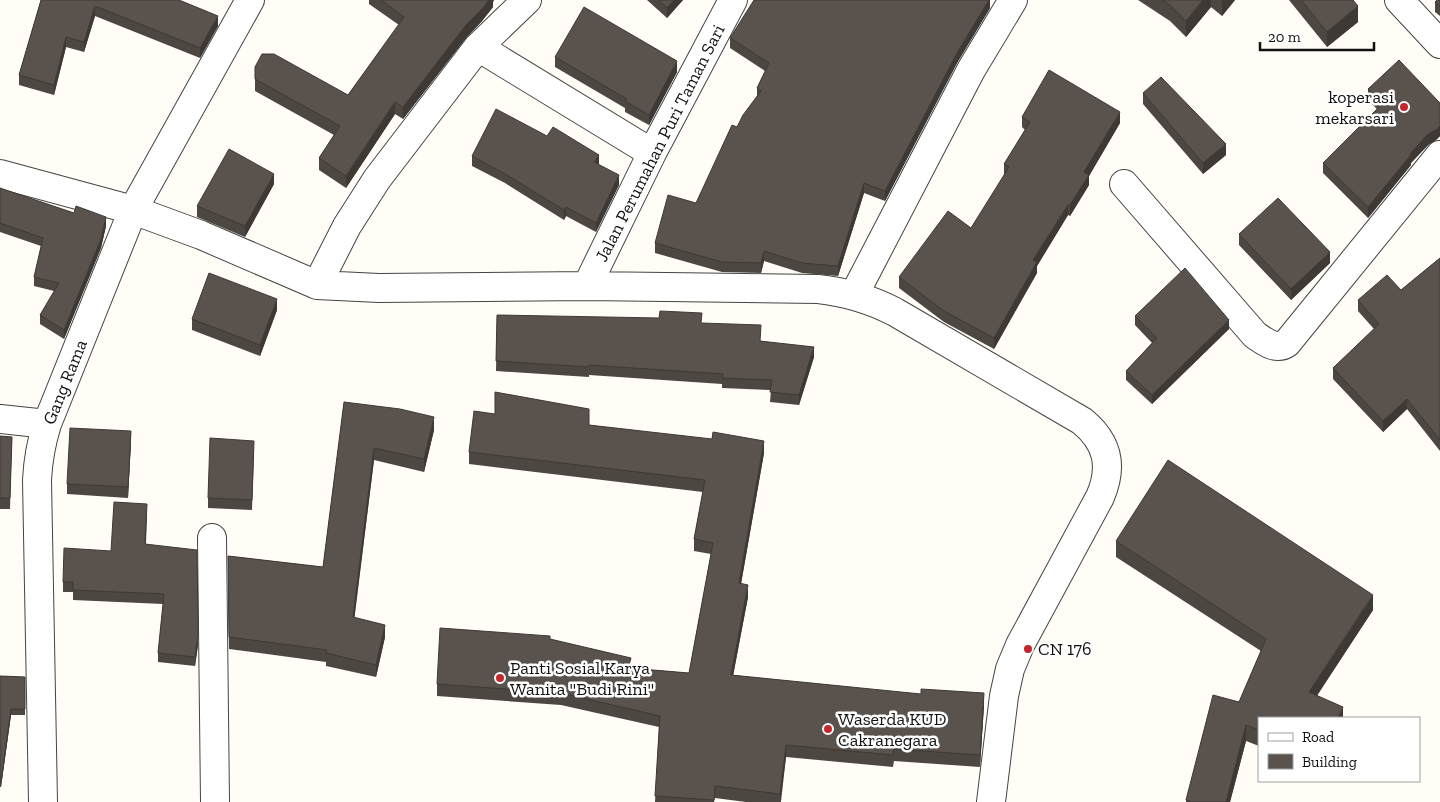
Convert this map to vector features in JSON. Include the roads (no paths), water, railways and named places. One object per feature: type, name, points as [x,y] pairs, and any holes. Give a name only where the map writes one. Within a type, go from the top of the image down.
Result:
[{"type":"street","name":"Gang Rama","points":[[43,802],[37,480],[38,460],[47,424],[133,210],[250,0]]},
{"type":"street","points":[[0,174],[133,210],[201,234],[317,285],[347,226],[377,179],[478,47],[527,0]]},
{"type":"street","name":"Jalan Perumahan Puri Taman Sari","points":[[587,286],[652,153],[733,0]]},
{"type":"street","points":[[854,295],[971,70],[1013,0]]},
{"type":"street","points":[[1399,0],[1440,44]]},
{"type":"street","points":[[478,47],[652,153]]},
{"type":"street","points":[[1124,184],[1255,335],[1276,346],[1283,346],[1440,155]]},
{"type":"street","name":"Jalan Perumahan Puri Taman Sari","points":[[317,285],[380,288],[587,286],[818,290],[854,295],[875,302],[895,312],[1082,421],[1096,434],[1105,451],[1107,469],[1104,488],[1020,645],[1010,669],[999,724],[991,802]]},
{"type":"street","points":[[0,419],[47,424]]},
{"type":"street","points":[[212,538],[215,802]]},
{"type":"place","name":"koperasi mekarsari","points":[[1404,107]]},
{"type":"place","name":"CN 176","points":[[1028,649]]},
{"type":"place","name":"Panti Sosial Karya Wanita \"Budi Rini\"","points":[[500,678]]},
{"type":"place","name":"Waserda KUD Cakranegara","points":[[828,729]]}]
